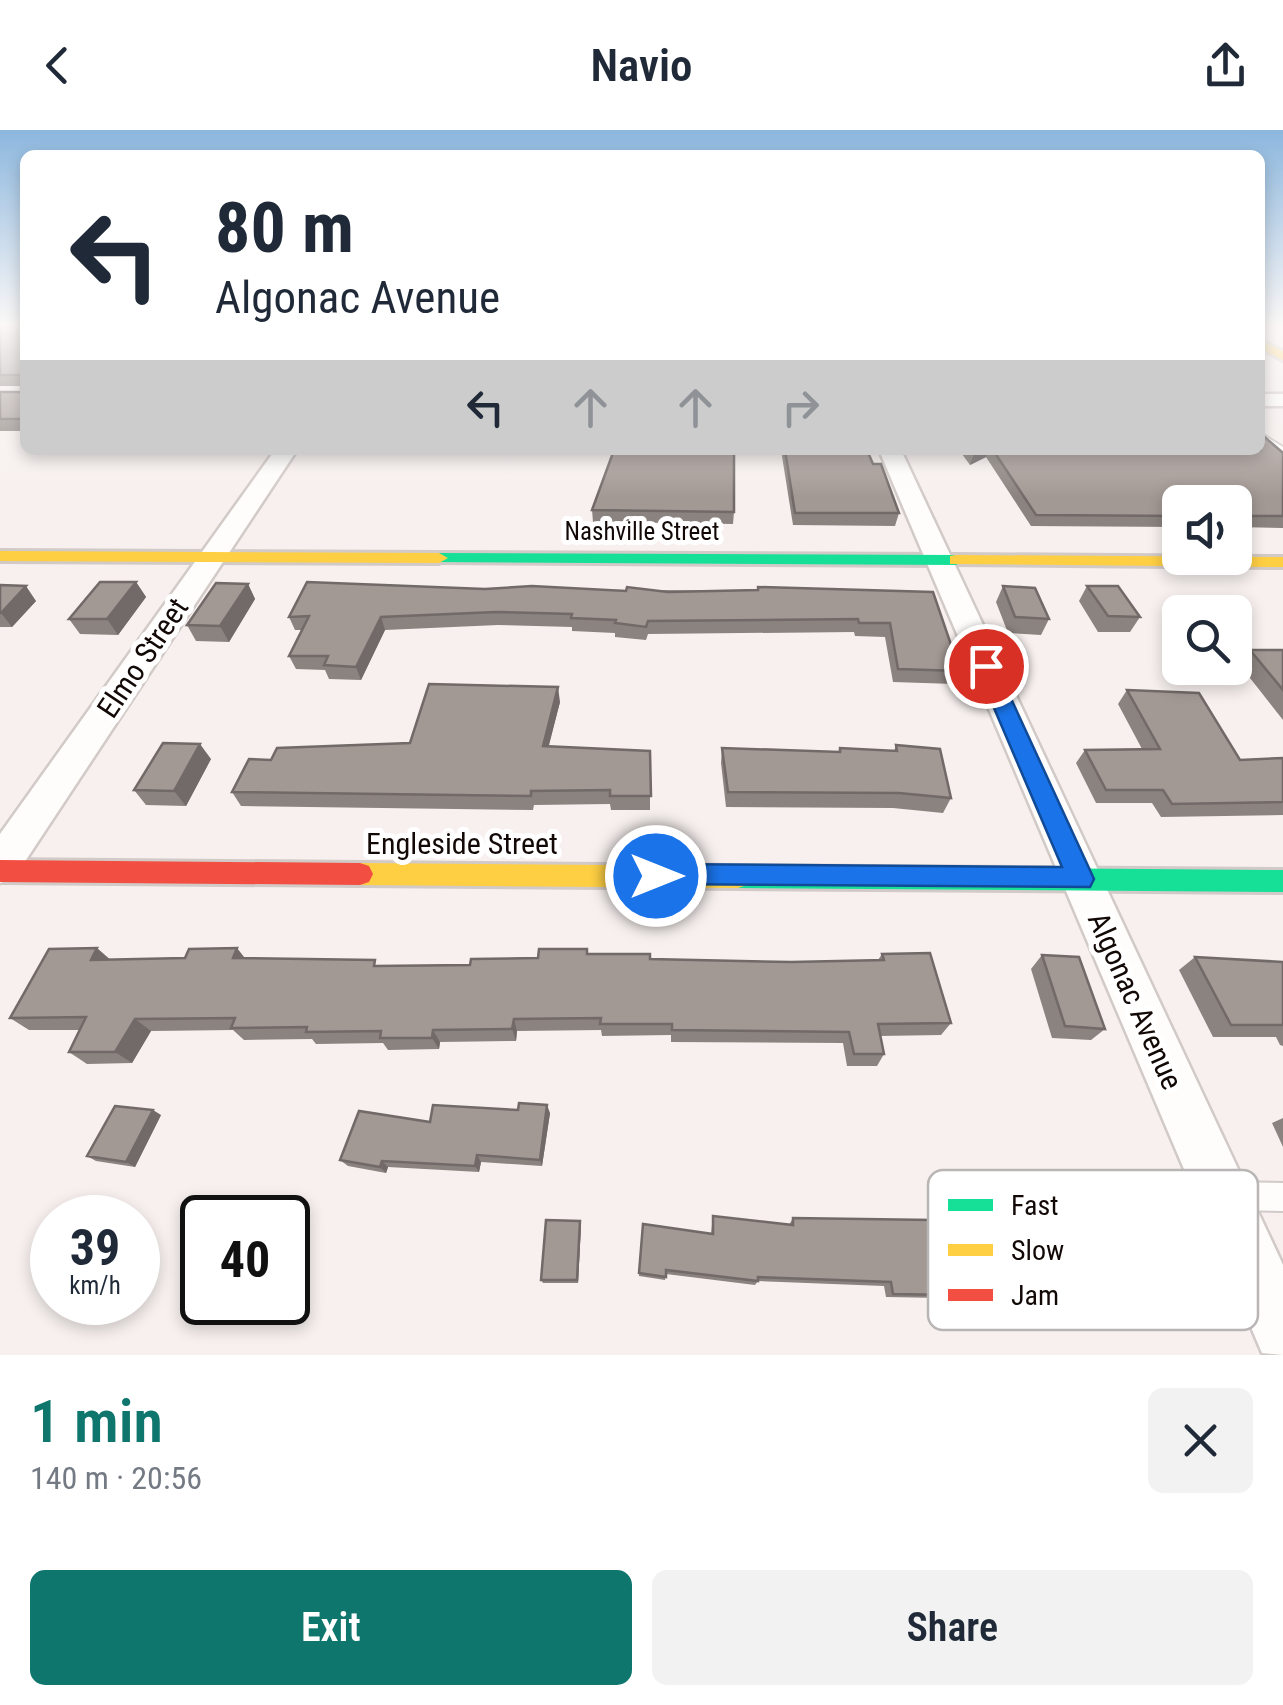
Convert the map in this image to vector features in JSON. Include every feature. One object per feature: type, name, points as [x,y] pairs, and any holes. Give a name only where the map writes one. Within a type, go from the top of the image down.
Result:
[{"type":"street","name":"Elmo Street","points":[[0,868],[283,455]]},
{"type":"street","name":"Algonac Avenue","points":[[892,455],[1210,1170]]},
{"type":"street","name":"Nashville Street","points":[[0,556],[1283,562]]},
{"type":"street","name":"Engleside Street","points":[[0,868],[1283,881]]},
{"type":"street","name":"Algonac Avenue","points":[[1258,1276],[1283,1332]]},
{"type":"building","points":[[0,392],[20,392],[20,419],[0,419]]},
{"type":"building","points":[[1265,437],[1283,453],[1283,516],[1252,516],[1252,485],[1162,485],[1162,516],[1036,515],[996,455],[1265,455]]},
{"type":"building","points":[[612,455],[734,455],[734,512],[592,510]]},
{"type":"building","points":[[786,455],[869,455],[873,464],[881,464],[899,513],[795,513]]},
{"type":"building","points":[[100,582],[136,582],[107,619],[69,619]]},
{"type":"building","points":[[307,582],[485,589],[532,586],[626,591],[627,587],[668,592],[758,587],[933,592],[960,671],[898,669],[890,623],[859,623],[858,619],[648,621],[646,627],[615,623],[616,620],[571,618],[572,614],[496,612],[381,617],[356,667],[324,665],[328,656],[289,656],[309,616],[289,617]]},
{"type":"building","points":[[216,583],[248,584],[220,626],[187,625]]},
{"type":"building","points":[[0,585],[26,586],[1,613],[0,613]]},
{"type":"building","points":[[1003,586],[1035,588],[1049,619],[1015,617]]},
{"type":"building","points":[[1087,586],[1118,586],[1140,617],[1108,616]]},
{"type":"building","points":[[1252,650],[1283,650],[1283,690],[1252,652]]},
{"type":"building","points":[[429,684],[558,687],[543,746],[650,751],[651,796],[610,796],[610,790],[531,791],[531,796],[232,792],[249,759],[271,760],[277,748],[410,743]]},
{"type":"building","points":[[1127,690],[1199,693],[1240,760],[1283,758],[1283,802],[1172,804],[1163,790],[1106,790],[1085,750],[1160,749]]},
{"type":"building","points":[[163,743],[200,744],[174,791],[134,790]]},
{"type":"building","points":[[896,745],[940,749],[951,798],[899,793],[728,792],[722,748],[897,751]]},
{"type":"building","points":[[97,948],[91,960],[185,958],[189,949],[237,948],[233,958],[375,960],[374,966],[470,965],[471,959],[538,958],[539,949],[650,954],[650,959],[791,962],[884,960],[882,954],[930,953],[951,1023],[878,1024],[884,1054],[854,1054],[849,1032],[672,1030],[672,1024],[600,1024],[601,1018],[514,1019],[512,1029],[433,1030],[432,1038],[380,1038],[381,1031],[306,1032],[307,1027],[231,1028],[235,1018],[135,1019],[115,1052],[69,1052],[86,1017],[10,1018],[49,949]]},
{"type":"building","points":[[1042,955],[1079,957],[1105,1029],[1065,1026]]},
{"type":"building","points":[[1195,957],[1283,962],[1283,1025],[1231,1025]]},
{"type":"building","points":[[519,1103],[547,1105],[540,1160],[477,1155],[475,1166],[382,1161],[380,1167],[340,1160],[359,1111],[430,1122],[433,1105],[518,1110]]},
{"type":"building","points":[[115,1106],[153,1110],[126,1162],[87,1156]]},
{"type":"building","points":[[713,1216],[793,1225],[793,1218],[928,1220],[928,1295],[893,1294],[891,1282],[758,1277],[758,1281],[666,1270],[666,1277],[639,1273],[643,1224],[713,1234]]},
{"type":"building","points":[[546,1220],[580,1221],[577,1280],[541,1280]]},
{"type":"traffic: fast","points":[[439,558],[956,560]]},
{"type":"traffic: fast","points":[[738,877],[1283,881]]},
{"type":"traffic: slow","points":[[0,556],[439,558]]},
{"type":"traffic: slow","points":[[956,560],[1283,562]]},
{"type":"traffic: slow","points":[[360,874],[738,877]]},
{"type":"traffic: jam","points":[[0,871],[360,874]]},
{"type":"route","points":[[656,876],[1081,879],[986,666]]}]
